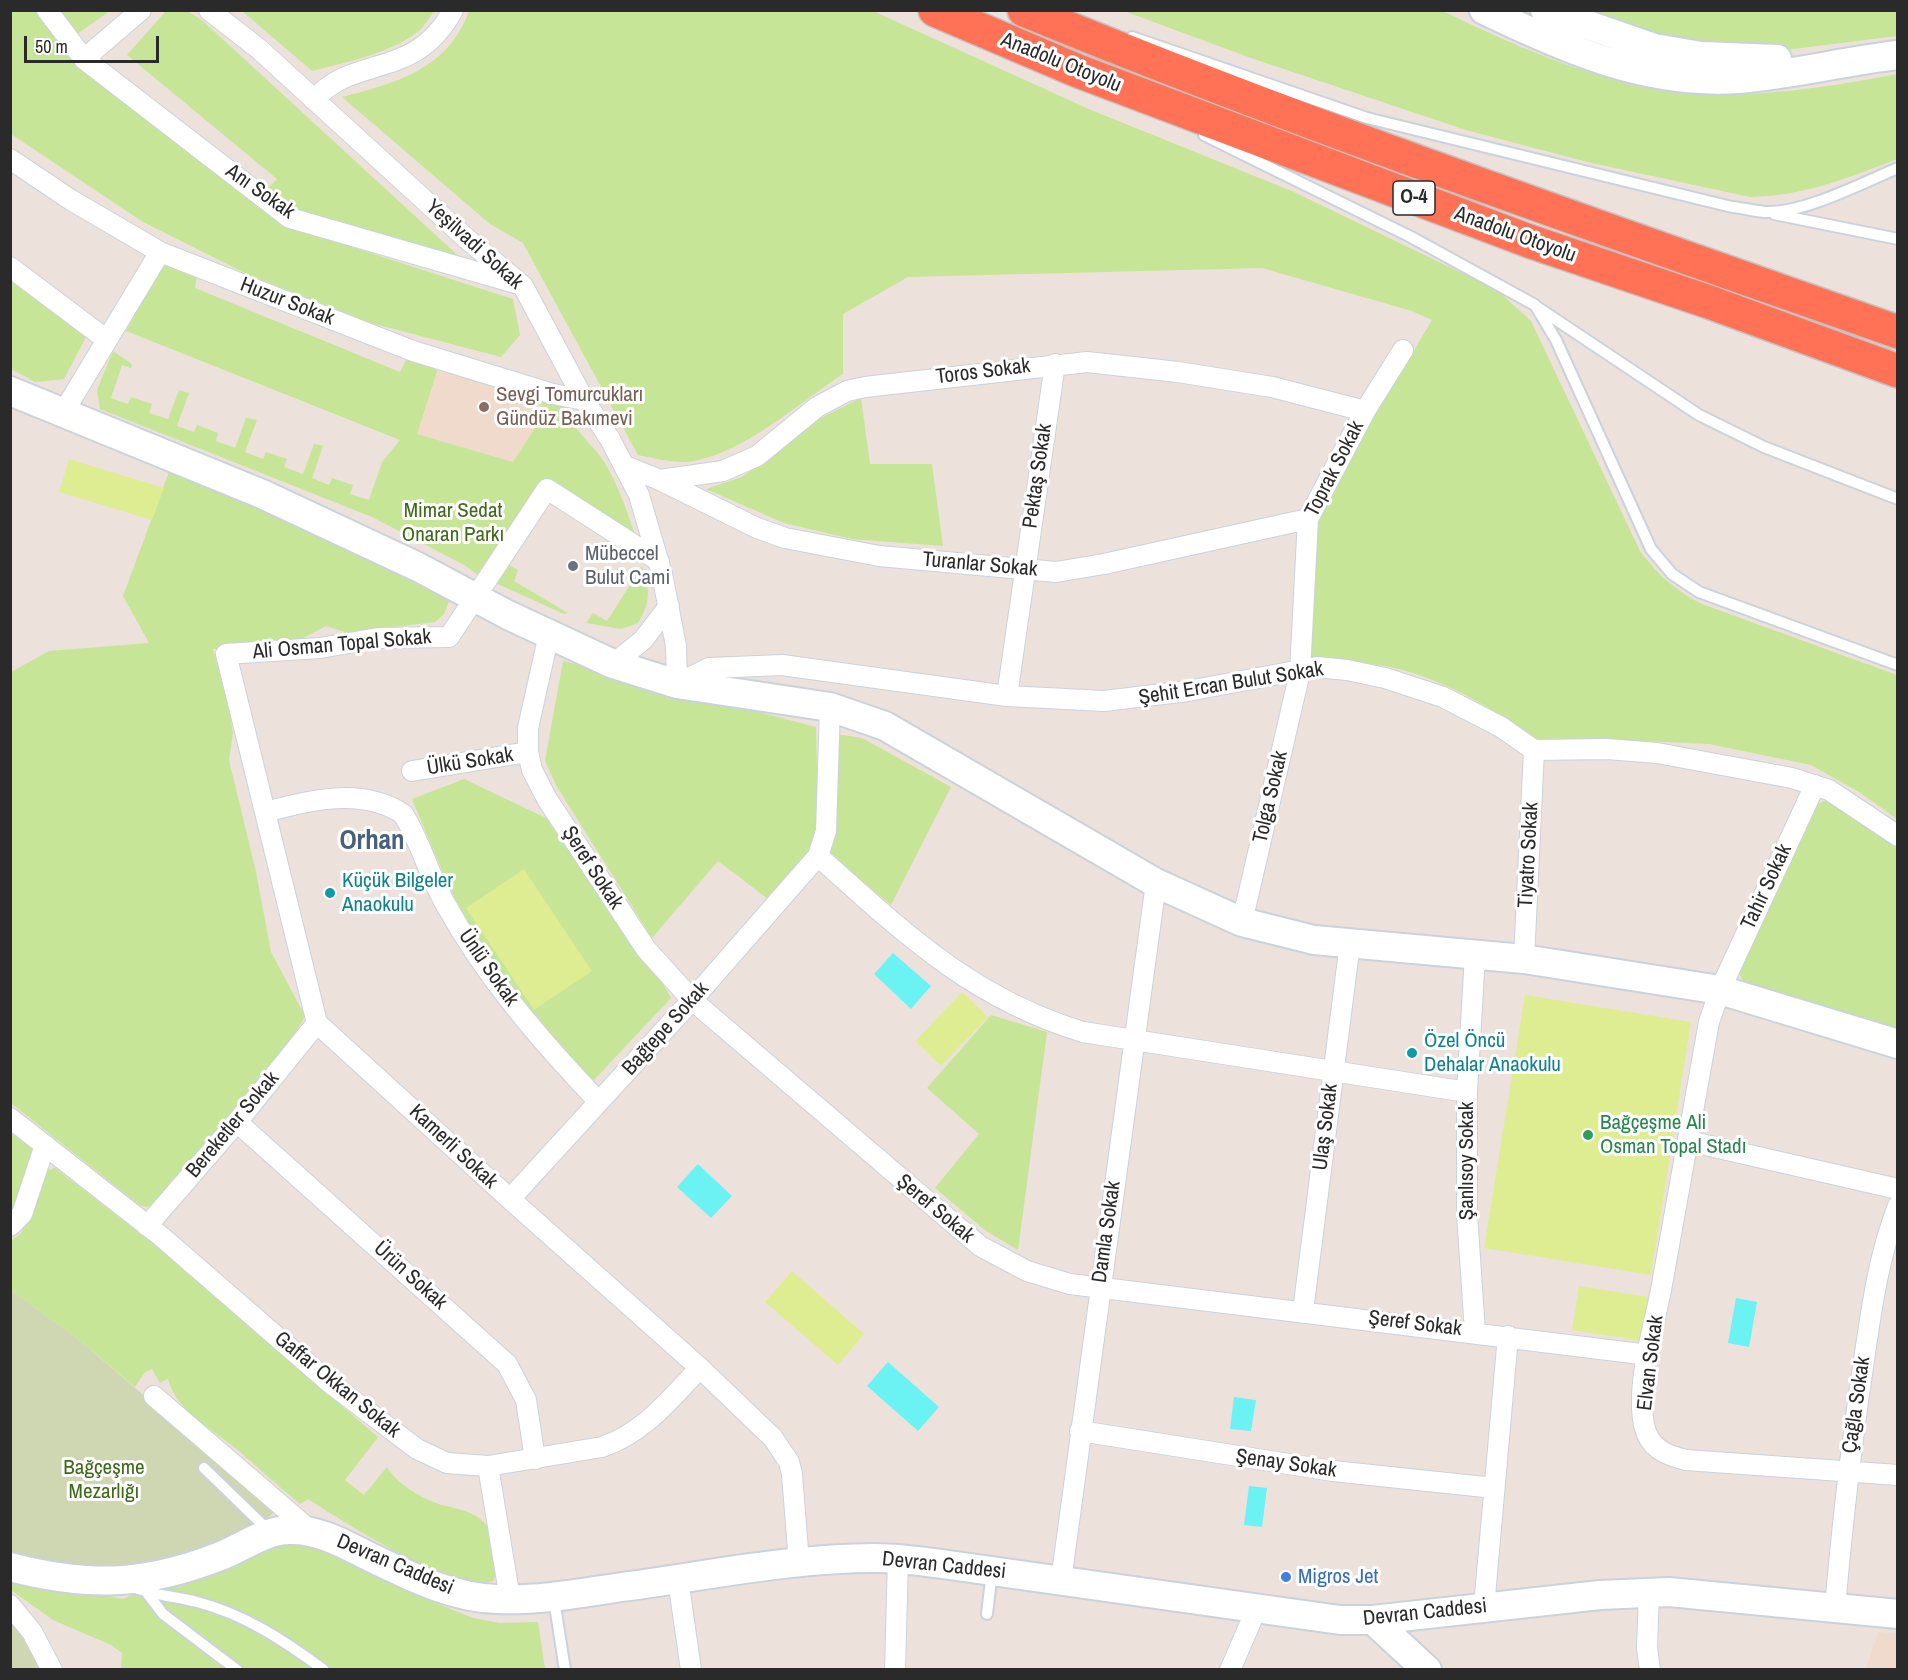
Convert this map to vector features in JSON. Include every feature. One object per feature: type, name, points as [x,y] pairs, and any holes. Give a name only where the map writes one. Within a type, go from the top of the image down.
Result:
[{"type":"highway","name":"Anadolu Otoyolu","points":[[935,10],[1078,71],[1529,241],[1710,302],[1898,371]]},
{"type":"highway","name":"Anadolu Otoyolu","points":[[1024,10],[1114,47],[1496,192],[1898,332]]},
{"type":"main road","points":[[1484,10],[1560,47],[1611,65],[1642,72],[1740,79],[1857,59],[1898,55]]},
{"type":"main road","points":[[1560,47],[1563,14],[1623,39],[1701,56],[1857,59]]},
{"type":"main road","points":[[10,390],[262,494],[418,567],[475,598],[614,664],[677,684],[830,707],[863,717],[913,740],[1156,883],[1242,922],[1285,934],[1350,944],[1524,959],[1720,990],[1898,1044]]},
{"type":"main road","name":"Devran Caddesi","points":[[10,1567],[59,1578],[134,1587],[213,1559],[271,1533],[286,1530],[311,1531],[331,1537],[399,1571],[446,1590],[494,1599],[554,1596],[799,1563],[857,1558],[898,1559],[992,1571],[1256,1610],[1340,1620],[1373,1620],[1649,1592],[1690,1593],[1898,1614]]},
{"type":"main road","points":[[1373,1620],[1427,1670]]},
{"type":"street","name":"Anı Sokak","points":[[47,10],[84,59],[290,218],[524,286]]},
{"type":"street","points":[[84,59],[141,10]]},
{"type":"street","name":"Yeşilvadi Sokak","points":[[209,10],[259,49],[467,239],[524,286],[584,400],[624,466],[646,515],[669,606],[676,646],[677,684]]},
{"type":"street","points":[[314,100],[326,87],[338,79],[388,65],[420,50],[442,29],[453,10]]},
{"type":"street","name":"Huzur Sokak","points":[[10,159],[71,200],[160,252],[413,351],[553,394],[584,400]]},
{"type":"street","points":[[63,413],[160,252]]},
{"type":"street","points":[[10,267],[107,340]]},
{"type":"street","name":"Toprak Sokak","points":[[1300,672],[1308,519],[1365,411],[1403,350]]},
{"type":"street","name":"Toros Sokak","points":[[624,466],[660,480],[700,476],[740,465],[757,456],[801,418],[847,391],[1054,364],[1087,362],[1178,372],[1272,387],[1365,411]]},
{"type":"street","name":"Pektaş Sokak","points":[[1007,696],[1054,364]]},
{"type":"street","name":"Turanlar Sokak","points":[[660,480],[757,528],[785,538],[879,556],[1056,572],[1308,519]]},
{"type":"street","points":[[475,598],[547,489],[659,561]]},
{"type":"street","name":"Ali Osman Topal Sokak","points":[[266,812],[226,654],[320,648],[378,638],[449,636],[475,598]]},
{"type":"street","points":[[614,664],[643,640],[669,606]]},
{"type":"street","name":"Şeref Sokak","points":[[549,634],[528,728],[528,752],[532,770],[547,799],[627,921],[658,965],[692,1000],[980,1246],[1027,1271],[1070,1284],[1649,1355]]},
{"type":"street","name":"Şehit Ercan Bulut Sokak","points":[[677,684],[709,668],[782,665],[1007,696],[1131,700],[1300,672],[1317,667],[1347,670],[1421,689],[1473,711],[1534,750]]},
{"type":"street","name":"Tolga Sokak","points":[[1242,922],[1300,672]]},
{"type":"street","name":"Bağtepe Sokak","points":[[510,1199],[692,1000],[818,856],[826,831],[830,707]]},
{"type":"street","points":[[1534,750],[1608,748],[1680,756],[1760,770],[1815,785],[1858,807],[1898,836]]},
{"type":"street","name":"Tiyatro Sokak","points":[[1524,959],[1534,750]]},
{"type":"street","name":"Ülkü Sokak","points":[[412,771],[528,752]]},
{"type":"street","name":"Tahir Sokak","points":[[1720,990],[1815,785]]},
{"type":"street","name":"Ünlü Sokak","points":[[266,812],[305,802],[352,799],[377,802],[403,814],[445,904],[492,980],[552,1053],[599,1102]]},
{"type":"street","points":[[266,812],[318,1023]]},
{"type":"street","points":[[818,856],[910,938],[982,989],[1058,1024],[1083,1032],[1467,1092]]},
{"type":"street","name":"Damla Sokak","points":[[1061,1581],[1156,883]]},
{"type":"street","name":"Ulaş Sokak","points":[[1303,1311],[1350,944]]},
{"type":"street","name":"Şanlısoy Sokak","points":[[1475,955],[1467,1092],[1467,1214],[1475,1332]]},
{"type":"street","name":"Elvan Sokak","points":[[1720,990],[1709,1022],[1649,1355],[1642,1413],[1650,1442],[1661,1452],[1686,1460],[1898,1475]]},
{"type":"street","name":"Bereketler Sokak","points":[[147,1226],[237,1122],[318,1023]]},
{"type":"street","name":"Kamerli Sokak","points":[[318,1023],[510,1199],[700,1368],[773,1438],[789,1462],[799,1563]]},
{"type":"street","name":"Gaffar Okkan Sokak","points":[[10,1118],[147,1226],[330,1383],[417,1449],[447,1463],[488,1466],[602,1447],[633,1434],[700,1368]]},
{"type":"street","name":"Ürün Sokak","points":[[237,1122],[507,1364],[526,1400],[536,1459]]},
{"type":"street","points":[[1688,1141],[1898,1189]]},
{"type":"street","points":[[10,1226],[21,1214],[45,1145]]},
{"type":"street","name":"Çağla Sokak","points":[[1834,1608],[1848,1470],[1884,1240],[1898,1206]]},
{"type":"street","points":[[1484,1607],[1508,1336]]},
{"type":"street","points":[[154,1396],[311,1531]]},
{"type":"street","name":"Şenay Sokak","points":[[1080,1431],[1313,1468],[1494,1488]]},
{"type":"street","points":[[488,1466],[510,1599]]},
{"type":"street","points":[[896,1670],[898,1559]]},
{"type":"street","points":[[678,1579],[691,1670]]},
{"type":"street","points":[[1649,1592],[1647,1648],[1650,1670]]},
{"type":"street","points":[[10,1605],[32,1632],[52,1670]]},
{"type":"street","points":[[1230,1670],[1256,1610]]},
{"type":"lane","points":[[1049,10],[1083,21]]},
{"type":"lane","points":[[1118,31],[1367,118],[1681,196],[1898,239]]},
{"type":"lane","points":[[1078,71],[1496,281],[1699,415],[1764,447],[1898,499]]},
{"type":"lane","points":[[1766,212],[1794,207],[1840,193],[1898,168]]},
{"type":"lane","points":[[1535,305],[1556,340],[1651,549],[1672,574],[1699,592],[1898,665]]},
{"type":"lane","points":[[204,1468],[271,1533]]},
{"type":"lane","points":[[987,1614],[992,1571]]},
{"type":"lane","points":[[134,1587],[163,1614],[237,1670]]},
{"type":"lane","points":[[134,1587],[228,1612],[263,1629],[324,1670]]},
{"type":"lane","points":[[554,1596],[565,1670]]},
{"type":"shaded area","name":"Sevgi Tomurcukları Gündüz Bakımevi","points":[[438,371],[543,395],[540,420],[513,462],[417,434]]},
{"type":"shaded area","points":[[1878,1632],[1897,1634],[1897,1669],[1866,1669]]},
{"type":"green space","points":[[10,11],[35,11],[70,58],[299,230],[513,299],[520,335],[501,357],[371,323],[249,275],[143,222],[11,134]]},
{"type":"green space","points":[[59,11],[110,11],[77,34]]},
{"type":"green space","points":[[166,11],[188,11],[204,22],[465,262],[301,216],[267,189],[277,179],[127,55]]},
{"type":"green space","points":[[242,11],[435,11],[421,29],[398,44],[369,56],[312,71]]},
{"type":"green space","points":[[469,11],[873,11],[1091,110],[1294,192],[1497,290],[1531,321],[1640,551],[1660,575],[1702,604],[1897,675],[1897,819],[1859,792],[1811,765],[1709,744],[1595,739],[1539,743],[1479,702],[1430,679],[1389,667],[1311,658],[1309,590],[1312,537],[1324,500],[1432,320],[1412,311],[1262,268],[908,277],[843,314],[843,374],[767,428],[746,441],[704,459],[678,462],[638,455],[523,243],[490,224],[342,97],[401,79],[434,60],[460,31]]},
{"type":"green space","points":[[1124,11],[1443,11],[1494,35],[1578,69],[1634,85],[1689,93],[1718,95],[1779,92],[1897,74],[1897,159],[1807,190],[1750,197],[1587,162],[1466,130],[1251,58]]},
{"type":"green space","points":[[1595,11],[1897,11],[1897,36],[1778,51],[1732,52],[1597,21]]},
{"type":"green space","name":"Mimar Sedat Onaran Parkı","points":[[160,265],[180,265],[197,277],[195,288],[400,372],[406,360],[438,369],[417,434],[513,462],[540,420],[543,395],[567,406],[577,429],[600,456],[610,472],[637,540],[555,481],[482,578],[466,566],[372,517],[100,409],[97,390],[113,351],[132,364],[131,368],[122,365],[111,398],[128,404],[131,397],[152,404],[149,413],[168,419],[179,390],[189,393],[177,426],[194,432],[197,425],[218,433],[216,441],[235,448],[246,418],[257,420],[245,452],[263,459],[266,452],[287,459],[284,467],[303,474],[314,444],[323,446],[312,478],[329,485],[332,478],[353,485],[350,494],[369,500],[382,462],[400,440],[126,331]]},
{"type":"green space","points":[[10,280],[86,337],[64,379],[35,382],[11,369]]},
{"type":"green space","points":[[861,398],[870,464],[932,464],[943,546],[852,539],[784,523],[706,489],[742,477],[780,450],[807,425]]},
{"type":"green space","points":[[69,459],[164,488],[152,520],[59,492]]},
{"type":"green space","points":[[169,472],[288,518],[447,594],[449,601],[444,614],[435,622],[348,633],[326,626],[296,642],[213,649],[228,702],[233,733],[229,760],[256,872],[271,952],[305,1016],[255,1090],[154,1205],[146,1207],[139,1205],[11,1103],[11,672],[49,651],[149,643],[123,596]]},
{"type":"green space","points":[[505,563],[518,570],[514,581],[568,613],[564,614],[491,581]]},
{"type":"green space","points":[[642,566],[648,596],[638,623],[621,629],[586,623],[593,613],[607,621]]},
{"type":"green space","points":[[563,661],[816,727],[818,824],[806,857],[768,899],[718,861],[652,938],[557,787],[545,761]]},
{"type":"green space","points":[[836,734],[862,738],[951,787],[891,905],[829,854]]},
{"type":"green space","points":[[464,779],[546,818],[639,953],[658,975],[671,998],[593,1081],[535,1021],[496,973],[464,918],[437,859],[412,799]]},
{"type":"green space","points":[[1826,800],[1859,818],[1897,846],[1897,1030],[1743,981],[1739,973],[1818,804]]},
{"type":"green space","points":[[524,869],[592,971],[534,1010],[466,908]]},
{"type":"green space","points":[[962,992],[988,1017],[941,1066],[915,1041]]},
{"type":"green space","name":"Bağçeşme Ali Osman Topal Stadı","points":[[1525,995],[1691,1022],[1651,1275],[1484,1248]]},
{"type":"green space","points":[[991,1015],[1047,1032],[1018,1250],[986,1231],[935,1188],[979,1134],[927,1088]]},
{"type":"green space","points":[[10,1133],[35,1150],[20,1194],[10,1213]]},
{"type":"green space","points":[[55,1168],[151,1242],[378,1437],[345,1480],[364,1495],[387,1467],[397,1479],[418,1495],[471,1513],[485,1523],[490,1530],[497,1555],[497,1570],[493,1581],[475,1582],[426,1566],[372,1538],[308,1499],[300,1504],[239,1451],[188,1411],[173,1391],[168,1379],[160,1383],[152,1369],[145,1372],[135,1387],[79,1340],[11,1290],[11,1241],[21,1233],[48,1170]]},
{"type":"green space","points":[[792,1271],[864,1334],[838,1365],[765,1302]]},
{"type":"green space","points":[[1579,1286],[1649,1297],[1642,1341],[1572,1330]]},
{"type":"green space","name":"Bağçeşme Mezarlığı","points":[[11,1290],[79,1340],[277,1509],[251,1534],[125,1572],[11,1557]]},
{"type":"green space","points":[[297,1542],[335,1550],[406,1591],[473,1618],[500,1623],[538,1622],[545,1669],[121,1669],[122,1653],[111,1645],[53,1620],[11,1590],[10,1576],[123,1599],[147,1588],[278,1544]]},
{"type":"green space","points":[[10,1614],[33,1650],[41,1669],[11,1669]]},
{"type":"water","points":[[893,953],[931,986],[911,1009],[874,974]]},
{"type":"water","points":[[698,1164],[732,1196],[711,1218],[677,1187]]},
{"type":"water","points":[[1736,1298],[1757,1302],[1749,1347],[1728,1343]]},
{"type":"water","points":[[888,1362],[939,1407],[918,1431],[867,1386]]},
{"type":"water","points":[[1234,1397],[1256,1400],[1251,1431],[1230,1429]]},
{"type":"water","points":[[1249,1486],[1267,1488],[1262,1527],[1244,1525]]},
{"type":"place","name":"Sevgi Tomurcukları Gündüz Bakımevi","points":[[484,407]]},
{"type":"place","name":"Mübeccel Bulut Cami","points":[[573,566]]},
{"type":"place","name":"Küçük Bilgeler Anaokulu","points":[[330,893]]},
{"type":"place","name":"Özel Öncü Dehalar Anaokulu","points":[[1412,1053]]},
{"type":"place","name":"Bağçeşme Ali Osman Topal Stadı","points":[[1588,1135]]},
{"type":"place","name":"Migros Jet","points":[[1286,1577]]},
{"type":"district","name":"Orhan","points":[[372,842]]}]
